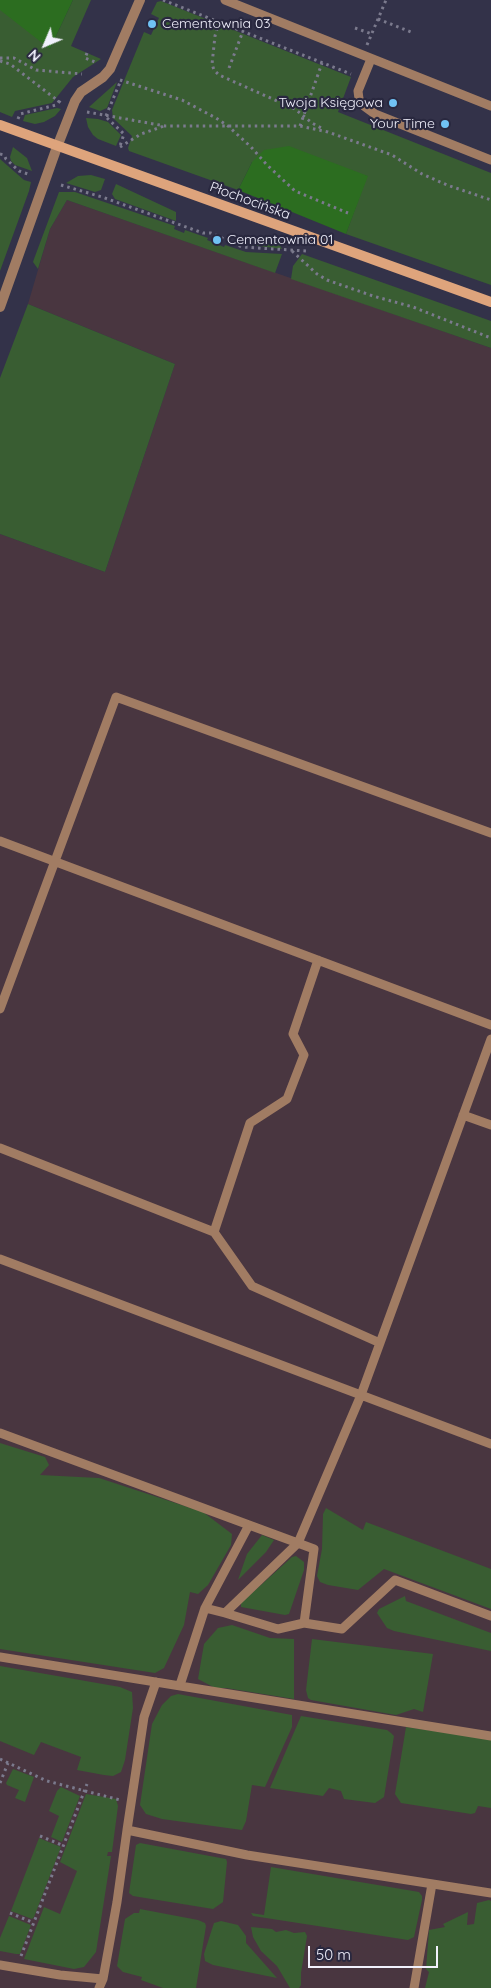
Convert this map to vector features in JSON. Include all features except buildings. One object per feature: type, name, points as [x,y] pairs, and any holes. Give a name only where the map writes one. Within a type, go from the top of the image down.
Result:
[{"type":"main road","name":"Płochocińska","points":[[0,125],[491,302]]},
{"type":"street","points":[[0,306],[77,97],[87,87],[103,77],[116,58],[140,0]]},
{"type":"lane","points":[[225,0],[491,106]]},
{"type":"lane","points":[[371,59],[358,91],[359,99],[370,111],[491,160]]},
{"type":"lane","points":[[0,1009],[116,697],[491,833]]},
{"type":"lane","points":[[0,842],[491,1025]]},
{"type":"lane","points":[[214,1232],[250,1123],[288,1099],[304,1055],[293,1034],[318,960]]},
{"type":"lane","points":[[225,1612],[298,1543],[361,1395],[491,1039]]},
{"type":"lane","points":[[463,1115],[491,1125]]},
{"type":"lane","points":[[0,1148],[214,1232],[252,1286],[380,1343]]},
{"type":"lane","points":[[0,1259],[491,1444]]},
{"type":"lane","points":[[0,1434],[314,1549],[304,1623]]},
{"type":"lane","points":[[180,1685],[205,1608],[249,1525]]},
{"type":"lane","points":[[205,1608],[278,1628],[304,1623],[342,1629],[395,1580],[491,1616]]},
{"type":"lane","points":[[0,1657],[491,1736]]},
{"type":"lane","points":[[0,1965],[101,1984],[133,1803],[144,1717],[156,1682]]},
{"type":"lane","points":[[128,1830],[247,1855],[491,1893]]},
{"type":"lane","points":[[414,1988],[432,1884]]},
{"type":"path","points":[[163,0],[363,79]]},
{"type":"path","points":[[370,40],[386,0]]},
{"type":"path","points":[[378,20],[411,32]]},
{"type":"path","points":[[219,22],[215,36],[212,64],[214,70],[219,75],[295,108],[328,132]]},
{"type":"path","points":[[355,28],[372,34]]},
{"type":"path","points":[[228,68],[243,31]]},
{"type":"path","points":[[87,53],[85,58],[96,63],[93,67]]},
{"type":"path","points":[[0,60],[14,58],[36,70],[82,74]]},
{"type":"path","points":[[0,60],[10,64],[59,102]]},
{"type":"path","points":[[300,126],[322,63]]},
{"type":"path","points":[[76,79],[88,70]]},
{"type":"path","points":[[120,80],[182,100],[228,126],[295,191],[348,213]]},
{"type":"path","points":[[18,119],[20,114],[56,105],[63,96]]},
{"type":"path","points":[[87,112],[165,126],[300,126],[328,132],[392,155],[422,174],[447,186],[491,200]]},
{"type":"path","points":[[106,116],[124,134],[120,147],[141,134],[165,126]]},
{"type":"path","points":[[0,154],[19,171],[31,175]]},
{"type":"path","points":[[60,185],[102,197],[203,233],[211,233],[242,248],[309,251]]},
{"type":"path","points":[[292,251],[317,274],[327,280],[372,296],[413,307],[491,338]]},
{"type":"path","points":[[0,1760],[47,1781],[133,1803]]},
{"type":"path","points":[[0,1783],[8,1763]]},
{"type":"path","points":[[17,1968],[87,1784]]},
{"type":"path","points":[[40,1836],[64,1846]]},
{"type":"path","points":[[10,1913],[34,1923]]},
{"type":"shaded area","points":[[67,200],[491,348],[491,1988],[0,1988],[0,534],[105,572],[175,364],[28,304],[50,229]]},
{"type":"green space","points":[[0,0],[50,49],[73,0],[91,0],[71,46],[101,59],[73,77],[52,103],[15,111],[12,117],[0,112]]},
{"type":"green space","points":[[0,0],[73,0],[50,49],[0,10]]},
{"type":"green space","points":[[161,1],[351,77],[338,112],[491,173],[491,285],[346,234],[367,176],[252,162],[238,190],[129,151],[128,148],[132,136],[113,118],[112,110],[144,32],[151,35],[159,18],[151,14],[157,2]]},
{"type":"green space","points":[[117,82],[107,108],[100,111],[89,107]]},
{"type":"green space","points":[[57,108],[61,109],[55,116],[44,122],[35,124],[23,121],[25,115]]},
{"type":"green space","points":[[86,118],[108,122],[121,135],[116,146],[93,135],[88,127]]},
{"type":"green space","points":[[289,146],[368,176],[346,234],[238,190],[252,162],[264,150]]},
{"type":"green space","points":[[13,147],[27,158],[32,171],[15,165],[11,161],[10,157]]},
{"type":"green space","points":[[0,159],[24,180],[31,182],[0,271]]},
{"type":"green space","points":[[91,175],[105,179],[101,190],[95,192],[66,183],[78,176]]},
{"type":"green space","points":[[116,184],[176,212],[176,221],[115,199],[112,194]]},
{"type":"green space","points":[[59,192],[75,192],[175,226],[174,229],[184,233],[185,230],[208,238],[207,240],[224,247],[225,245],[246,252],[282,254],[275,273],[67,200],[50,229],[38,269],[33,262]]},
{"type":"green space","points":[[246,236],[277,240],[282,249],[243,244]]},
{"type":"green space","points":[[302,254],[491,321],[491,348],[291,279],[293,266]]},
{"type":"green space","points":[[28,304],[175,364],[105,572],[0,534],[0,378]]},
{"type":"green space","points":[[0,1443],[45,1457],[49,1465],[40,1475],[99,1478],[203,1512],[232,1534],[231,1545],[208,1585],[198,1594],[190,1592],[184,1625],[164,1668],[155,1673],[0,1649]]},
{"type":"green space","points":[[326,1508],[363,1530],[366,1522],[491,1569],[491,1609],[384,1569],[358,1590],[320,1582],[317,1576],[322,1549],[323,1514]]},
{"type":"green space","points":[[262,1535],[274,1540],[266,1552],[238,1580],[247,1554]]},
{"type":"green space","points":[[296,1556],[304,1562],[304,1570],[289,1614],[285,1615],[241,1607],[241,1603],[292,1557]]},
{"type":"green space","points":[[405,1596],[406,1601],[491,1633],[491,1651],[387,1628],[377,1613],[379,1609]]},
{"type":"green space","points":[[232,1625],[270,1638],[294,1639],[294,1699],[226,1688],[215,1688],[198,1679],[204,1644],[218,1628]]},
{"type":"green space","points":[[312,1639],[433,1654],[423,1712],[414,1709],[396,1715],[311,1700],[308,1698],[306,1690]]},
{"type":"green space","points":[[0,1666],[120,1687],[132,1692],[133,1708],[125,1760],[121,1772],[113,1776],[77,1770],[81,1757],[41,1742],[34,1755],[0,1741]]},
{"type":"green space","points":[[178,1694],[292,1715],[292,1727],[265,1787],[252,1785],[246,1821],[242,1830],[162,1819],[146,1814],[140,1805],[152,1724],[162,1705],[171,1696]]},
{"type":"green space","points":[[301,1716],[387,1730],[391,1733],[394,1736],[384,1797],[375,1803],[344,1799],[341,1791],[329,1788],[323,1796],[270,1788]]},
{"type":"green space","points":[[406,1727],[491,1739],[491,1808],[478,1806],[475,1813],[471,1814],[401,1803],[395,1794]]},
{"type":"green space","points":[[13,1769],[34,1777],[25,1802],[15,1798],[19,1790],[6,1783]]},
{"type":"green space","points":[[61,1787],[80,1796],[62,1842],[51,1837],[59,1816],[49,1811],[57,1791]]},
{"type":"green space","points":[[86,1794],[116,1799],[118,1806],[112,1852],[108,1852],[107,1856],[111,1856],[96,1952],[84,1967],[74,1969],[24,1959],[44,1907],[60,1914],[77,1871],[60,1862]]},
{"type":"green space","points":[[39,1838],[61,1847],[32,1919],[11,1911]]},
{"type":"green space","points":[[140,1843],[226,1859],[223,1902],[213,1909],[133,1896],[129,1893],[136,1845]]},
{"type":"green space","points":[[271,1867],[419,1892],[422,1900],[414,1937],[408,1940],[253,1916],[251,1913],[264,1915]]},
{"type":"green space","points":[[491,1901],[491,1988],[425,1988],[429,1972],[426,1969],[429,1930],[445,1927],[443,1924],[468,1912],[467,1925],[474,1924],[477,1903]]},
{"type":"green space","points":[[140,1909],[205,1923],[196,1988],[163,1988],[141,1980],[142,1977],[123,1972],[117,1966],[125,1919],[134,1913],[139,1913]]},
{"type":"green space","points":[[9,1916],[31,1925],[20,1954],[0,1951],[0,1938]]},
{"type":"green space","points":[[221,1921],[238,1925],[246,1936],[246,1943],[277,1978],[213,1965],[205,1961],[204,1954],[214,1923]]},
{"type":"green space","points":[[251,1927],[272,1929],[276,1932],[286,1930],[294,1933],[305,1932],[307,1936],[301,1985],[299,1988],[290,1988],[277,1966],[261,1951],[253,1937]]},
{"type":"place","name":"Cementownia 03","points":[[152,24]]},
{"type":"place","name":"Twoja Księgowa","points":[[393,103]]},
{"type":"place","name":"Your Time","points":[[445,124]]},
{"type":"place","name":"Cementownia 01","points":[[217,240]]}]
